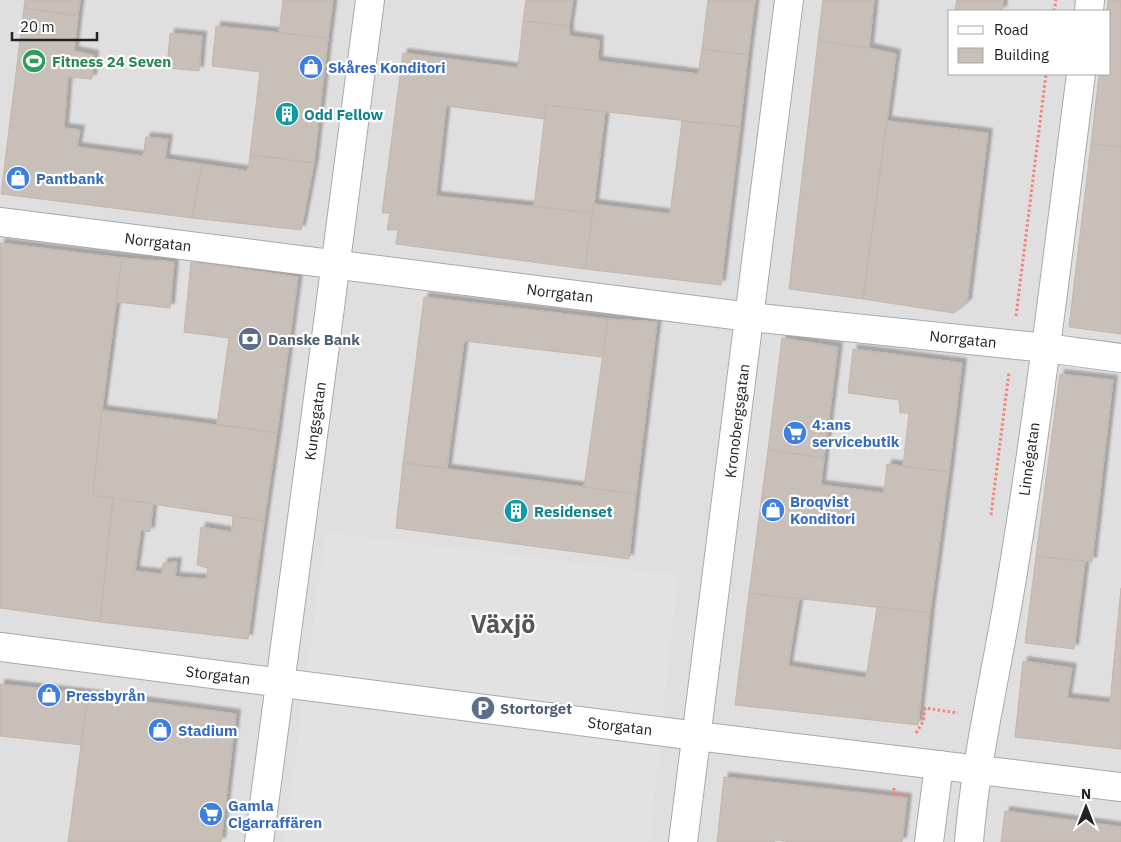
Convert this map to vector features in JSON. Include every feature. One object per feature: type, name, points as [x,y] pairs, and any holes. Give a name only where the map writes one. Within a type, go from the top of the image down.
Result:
[{"type":"street","name":"Kungsgatan","points":[[259,842],[370,0]]},
{"type":"street","name":"Kronobergsgatan","points":[[683,842],[789,0]]},
{"type":"street","name":"Linnégatan","points":[[969,842],[978,769],[1011,583],[1046,348],[1081,75]]},
{"type":"street","name":"Norrgatan","points":[[0,222],[750,317],[1012,344],[1121,358]]},
{"type":"street","name":"Storgatan","points":[[0,647],[697,736],[1121,787]]},
{"type":"street","points":[[928,842],[939,765]]},
{"type":"path","points":[[990,519],[1046,75]]},
{"type":"shaded area","points":[[0,0],[1121,0],[1121,842],[0,842]]},
{"type":"shaded area","name":"Stortorget","points":[[326,532],[678,575],[649,842],[284,842]]},
{"type":"building","points":[[25,0],[80,0],[78,16],[24,8]]},
{"type":"building","points":[[283,0],[333,0],[328,38],[279,33]]},
{"type":"building","points":[[526,0],[573,0],[569,26],[523,21]]},
{"type":"building","points":[[708,0],[755,0],[748,55],[702,49]]},
{"type":"building","points":[[823,0],[874,0],[869,48],[818,41]]},
{"type":"building","points":[[957,0],[1003,0],[1002,10],[955,10]]},
{"type":"building","points":[[1108,0],[1121,0],[1121,147],[1091,144],[1099,75],[1111,75],[1111,10],[1107,10]]},
{"type":"building","points":[[24,8],[78,16],[74,51],[94,55],[92,79],[68,77],[64,128],[80,130],[77,147],[143,156],[146,137],[168,139],[165,159],[202,164],[192,218],[1,194]]},
{"type":"building","points":[[523,21],[569,26],[569,36],[599,40],[598,61],[698,74],[702,49],[748,55],[740,127],[546,105],[545,119],[446,106],[436,196],[593,213],[585,269],[396,244],[398,230],[387,230],[390,213],[382,213],[403,53],[518,68]]},
{"type":"building","name":"Odd Fellow","points":[[216,26],[328,38],[314,163],[250,155],[260,72],[212,66]]},
{"type":"building","points":[[170,33],[202,36],[199,71],[167,68]]},
{"type":"building","points":[[818,41],[896,54],[863,299],[789,289]]},
{"type":"building","points":[[546,105],[605,112],[593,213],[534,206]]},
{"type":"building","points":[[682,121],[740,127],[721,285],[585,269],[594,204],[670,214]]},
{"type":"building","points":[[887,121],[988,133],[967,303],[954,313],[863,299]]},
{"type":"building","points":[[1091,144],[1121,147],[1121,334],[1069,327]]},
{"type":"building","points":[[250,155],[314,163],[301,230],[192,218],[202,164],[248,171]]},
{"type":"building","points":[[0,243],[122,258],[93,495],[113,498],[100,622],[0,608]]},
{"type":"building","points":[[122,258],[174,262],[170,308],[116,302]]},
{"type":"building","points":[[191,262],[298,277],[277,433],[217,424],[229,338],[184,332]]},
{"type":"building","points":[[424,297],[608,319],[603,357],[464,341],[447,468],[403,463]]},
{"type":"building","points":[[608,319],[657,322],[636,494],[584,487]]},
{"type":"building","points":[[782,338],[838,347],[824,458],[768,450]]},
{"type":"building","points":[[853,349],[962,363],[949,472],[903,466],[909,413],[900,413],[899,400],[848,393]]},
{"type":"building","points":[[1060,374],[1113,380],[1092,562],[1036,556]]},
{"type":"building","points":[[102,410],[277,433],[264,521],[93,495]]},
{"type":"building","points":[[768,450],[824,458],[821,485],[884,493],[887,464],[949,472],[930,613],[749,593]]},
{"type":"building","name":"Residenset","points":[[403,463],[636,494],[629,559],[396,528]]},
{"type":"building","points":[[113,498],[153,504],[150,532],[141,530],[135,571],[162,574],[163,563],[177,562],[175,577],[207,579],[208,568],[197,565],[201,527],[232,532],[233,516],[264,521],[248,639],[100,622]]},
{"type":"building","points":[[1036,556],[1085,562],[1074,649],[1025,643]]},
{"type":"building","points":[[1121,588],[1121,661],[1114,660]]},
{"type":"building","points":[[749,593],[799,599],[788,666],[866,678],[877,607],[930,613],[918,725],[735,705]]},
{"type":"building","points":[[1114,660],[1121,661],[1121,749],[1015,737],[1023,661],[1072,668],[1067,698],[1110,703]]},
{"type":"building","points":[[0,684],[88,694],[82,745],[0,736]]},
{"type":"building","points":[[88,694],[236,714],[221,842],[68,842]]},
{"type":"building","points":[[724,777],[907,798],[902,842],[791,842],[775,840],[775,842],[717,842]]},
{"type":"building","points":[[1005,811],[1121,827],[1121,842],[1001,842]]},
{"type":"place","name":"Fitness 24 Seven","points":[[34,61]]},
{"type":"place","name":"Skåres Konditori","points":[[311,67]]},
{"type":"place","name":"Odd Fellow","points":[[287,114]]},
{"type":"place","name":"Pantbank","points":[[18,178]]},
{"type":"place","name":"Danske Bank","points":[[250,339]]},
{"type":"place","name":"4:ans servicebutik","points":[[795,433]]},
{"type":"place","name":"Broqvist Konditori","points":[[773,510]]},
{"type":"place","name":"Residenset","points":[[516,511]]},
{"type":"place","name":"Pressbyrån","points":[[49,695]]},
{"type":"place","name":"Stortorget","points":[[483,708]]},
{"type":"place","name":"Stadium","points":[[160,730]]},
{"type":"place","name":"Gamla Cigarraffären","points":[[211,814]]},
{"type":"district","name":"Växjö","points":[[503,623]]}]
